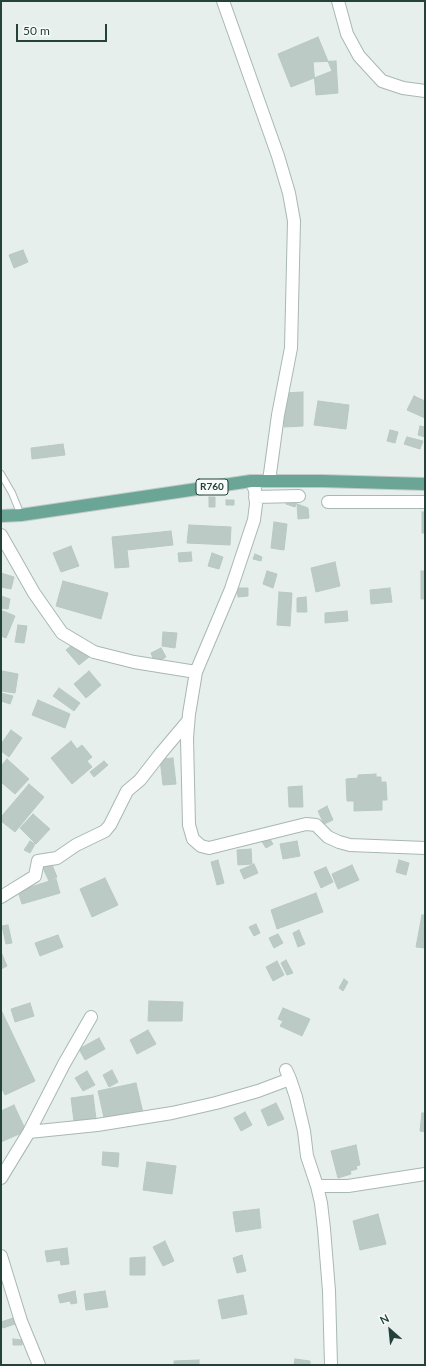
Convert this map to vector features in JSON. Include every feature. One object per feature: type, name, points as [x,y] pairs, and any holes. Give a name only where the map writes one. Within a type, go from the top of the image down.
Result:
[{"type":"main road","name":"R760","points":[[1,516],[21,515],[251,481],[425,484]]},
{"type":"street","points":[[223,1],[278,156],[289,193],[294,221],[291,348],[278,415],[269,481]]},
{"type":"street","points":[[338,1],[347,34],[359,56],[382,81],[402,88],[425,91]]},
{"type":"street","points":[[251,481],[255,490],[256,504],[254,520],[232,588],[196,672],[188,721],[189,825],[193,839],[201,846],[209,848],[306,824],[316,826],[328,837],[350,845],[425,848]]},
{"type":"street","points":[[255,497],[299,496]]},
{"type":"street","points":[[328,502],[425,502]]},
{"type":"street","points":[[1,535],[34,593],[62,633],[94,652],[134,662],[196,672]]},
{"type":"street","points":[[1,897],[35,876],[38,861],[57,858],[76,845],[105,831],[110,825],[127,791],[140,780],[188,721]]},
{"type":"street","points":[[1,1178],[29,1132],[64,1064],[91,1017]]},
{"type":"street","points":[[29,1132],[97,1126],[172,1113],[216,1103],[258,1091],[288,1074],[300,1111],[307,1156],[317,1186],[324,1229],[330,1312],[329,1349],[331,1365]]},
{"type":"street","points":[[317,1186],[348,1186],[425,1174]]},
{"type":"street","points":[[1,1256],[21,1321],[39,1365]]},
{"type":"lane","points":[[1,474],[12,493],[21,515]]},
{"type":"building","points":[[318,37],[332,71],[291,87],[278,54]]},
{"type":"building","points":[[336,61],[338,93],[316,95],[313,62]]},
{"type":"building","points":[[23,250],[28,262],[14,268],[9,255]]},
{"type":"building","points":[[303,392],[303,426],[284,427],[283,393]]},
{"type":"building","points":[[414,396],[425,401],[425,418],[407,410]]},
{"type":"building","points":[[318,401],[349,405],[346,429],[314,425]]},
{"type":"building","points":[[420,426],[425,427],[425,437],[418,435]]},
{"type":"building","points":[[390,430],[398,432],[395,443],[387,441]]},
{"type":"building","points":[[407,437],[423,441],[420,449],[404,444]]},
{"type":"building","points":[[63,444],[65,455],[32,459],[31,448]]},
{"type":"building","points":[[209,497],[215,497],[215,507],[209,507]]},
{"type":"building","points":[[288,499],[297,501],[295,507],[286,504]]},
{"type":"building","points":[[226,500],[234,500],[234,505],[226,505]]},
{"type":"building","points":[[297,504],[308,508],[309,518],[298,519]]},
{"type":"building","points":[[422,512],[425,512],[425,533],[422,533]]},
{"type":"building","points":[[274,522],[287,524],[284,550],[271,548]]},
{"type":"building","points":[[189,525],[231,527],[230,545],[187,543]]},
{"type":"building","points":[[171,531],[173,545],[127,550],[129,567],[115,568],[112,537]]},
{"type":"building","points":[[71,546],[79,566],[61,572],[53,553]]},
{"type":"building","points":[[191,552],[192,561],[179,562],[178,553]]},
{"type":"building","points":[[212,553],[223,557],[219,569],[208,566]]},
{"type":"building","points":[[255,554],[262,557],[261,561],[253,559]]},
{"type":"building","points":[[335,562],[340,586],[316,592],[311,568]]},
{"type":"building","points":[[267,571],[277,574],[273,588],[263,584]]},
{"type":"building","points":[[421,571],[425,571],[425,599],[421,599]]},
{"type":"building","points":[[1,573],[14,577],[11,589],[1,587]]},
{"type":"building","points":[[63,581],[108,593],[101,619],[56,606]]},
{"type":"building","points":[[237,588],[248,588],[248,596],[238,597]]},
{"type":"building","points":[[390,588],[392,602],[371,604],[370,590]]},
{"type":"building","points":[[279,592],[292,593],[290,626],[277,625]]},
{"type":"building","points":[[1,596],[10,599],[8,609],[1,608]]},
{"type":"building","points":[[306,597],[307,612],[297,612],[297,598]]},
{"type":"building","points":[[3,611],[15,616],[6,638],[1,636],[1,616]]},
{"type":"building","points":[[347,611],[348,621],[325,623],[325,613]]},
{"type":"building","points":[[18,625],[27,626],[24,643],[15,642]]},
{"type":"building","points":[[163,632],[177,633],[175,648],[162,646]]},
{"type":"building","points":[[76,642],[89,657],[79,665],[66,650]]},
{"type":"building","points":[[161,648],[166,657],[155,663],[151,653]]},
{"type":"building","points":[[2,671],[18,674],[15,693],[1,691]]},
{"type":"building","points":[[89,671],[101,685],[86,698],[74,684]]},
{"type":"building","points":[[59,688],[80,703],[74,711],[53,696]]},
{"type":"building","points":[[1,693],[13,696],[10,704],[1,701]]},
{"type":"building","points":[[38,700],[70,714],[65,728],[32,715]]},
{"type":"building","points":[[11,730],[22,738],[9,757],[1,751],[1,744]]},
{"type":"building","points":[[71,741],[77,749],[82,745],[92,757],[87,761],[92,767],[72,784],[51,758]]},
{"type":"building","points":[[173,758],[176,784],[163,785],[160,759]]},
{"type":"building","points":[[7,759],[29,779],[15,794],[1,782],[1,766]]},
{"type":"building","points":[[104,761],[108,765],[94,777],[90,772]]},
{"type":"building","points":[[376,774],[376,777],[381,777],[381,782],[386,782],[387,800],[382,800],[382,810],[354,811],[354,801],[347,801],[346,779],[358,778],[358,775]]},
{"type":"building","points":[[29,784],[44,797],[15,832],[1,821],[1,817]]},
{"type":"building","points":[[302,786],[303,807],[289,807],[288,787]]},
{"type":"building","points":[[327,806],[333,820],[324,824],[318,811]]},
{"type":"building","points":[[33,814],[50,829],[36,844],[20,828]]},
{"type":"building","points":[[268,836],[273,844],[266,848],[261,840]]},
{"type":"building","points":[[30,841],[35,844],[30,853],[24,850]]},
{"type":"building","points":[[297,841],[300,856],[283,859],[280,844]]},
{"type":"building","points":[[251,849],[252,864],[238,865],[237,850]]},
{"type":"building","points":[[50,860],[57,877],[49,881],[41,864]]},
{"type":"building","points":[[218,860],[224,883],[217,885],[211,862]]},
{"type":"building","points":[[399,860],[409,863],[406,875],[396,872]]},
{"type":"building","points":[[254,864],[258,873],[244,879],[240,870]]},
{"type":"building","points":[[352,865],[359,880],[338,889],[332,874]]},
{"type":"building","points":[[326,867],[333,882],[321,888],[314,872]]},
{"type":"building","points":[[105,878],[118,905],[92,917],[80,889]]},
{"type":"building","points":[[56,879],[60,893],[22,904],[18,891]]},
{"type":"building","points":[[316,893],[323,912],[277,929],[271,910]]},
{"type":"building","points":[[422,915],[425,915],[425,948],[416,947]]},
{"type":"building","points":[[256,924],[260,933],[254,936],[249,927]]},
{"type":"building","points":[[8,925],[12,943],[6,944],[2,926]]},
{"type":"building","points":[[299,930],[305,944],[298,947],[293,933]]},
{"type":"building","points":[[278,934],[283,943],[274,948],[269,938]]},
{"type":"building","points":[[58,935],[63,947],[40,956],[35,943]]},
{"type":"building","points":[[1,952],[7,966],[1,969]]},
{"type":"building","points":[[286,960],[293,973],[287,975],[281,963]]},
{"type":"building","points":[[277,961],[284,975],[273,981],[266,967]]},
{"type":"building","points":[[344,979],[348,982],[343,991],[339,988]]},
{"type":"building","points":[[149,1001],[183,1002],[182,1021],[148,1021]]},
{"type":"building","points":[[30,1003],[34,1016],[15,1022],[11,1009]]},
{"type":"building","points":[[283,1008],[310,1019],[302,1036],[280,1026],[283,1021],[278,1019]]},
{"type":"building","points":[[2,1012],[35,1081],[5,1095],[1,1087]]},
{"type":"building","points":[[148,1030],[156,1044],[137,1054],[130,1040]]},
{"type":"building","points":[[99,1038],[105,1049],[85,1060],[79,1049]]},
{"type":"building","points":[[112,1070],[118,1082],[109,1087],[103,1075]]},
{"type":"building","points":[[87,1071],[95,1085],[83,1091],[75,1078]]},
{"type":"building","points":[[136,1083],[143,1113],[105,1122],[98,1091]]},
{"type":"building","points":[[93,1095],[96,1119],[74,1121],[71,1098]]},
{"type":"building","points":[[276,1103],[284,1119],[268,1126],[261,1110]]},
{"type":"building","points":[[14,1105],[26,1131],[1,1142],[1,1111]]},
{"type":"building","points":[[245,1112],[252,1125],[241,1131],[234,1118]]},
{"type":"building","points":[[422,1113],[425,1113],[425,1132],[420,1131]]},
{"type":"building","points":[[356,1145],[360,1165],[356,1166],[357,1169],[350,1171],[351,1174],[338,1178],[331,1151]]},
{"type":"building","points":[[103,1152],[119,1153],[118,1167],[102,1165]]},
{"type":"building","points":[[147,1162],[176,1166],[172,1194],[143,1190]]},
{"type":"building","points":[[259,1209],[261,1228],[236,1232],[233,1212]]},
{"type":"building","points":[[378,1214],[386,1244],[360,1250],[353,1221]]},
{"type":"building","points":[[165,1241],[174,1261],[163,1266],[153,1247]]},
{"type":"building","points":[[67,1248],[69,1264],[61,1265],[60,1260],[47,1262],[45,1251]]},
{"type":"building","points":[[242,1255],[246,1271],[237,1273],[233,1258]]},
{"type":"building","points":[[145,1257],[145,1275],[130,1275],[130,1258]]},
{"type":"building","points":[[75,1291],[77,1303],[71,1304],[70,1301],[60,1303],[58,1295]]},
{"type":"building","points":[[105,1291],[108,1307],[86,1310],[84,1294]]},
{"type":"building","points":[[243,1295],[247,1314],[222,1319],[218,1300]]},
{"type":"building","points":[[13,1318],[15,1324],[3,1328],[1,1322]]},
{"type":"building","points":[[13,1339],[22,1340],[22,1345],[13,1345]]},
{"type":"building","points":[[295,1359],[310,1361],[310,1365],[294,1365]]},
{"type":"building","points":[[199,1360],[199,1365],[174,1365],[174,1361]]}]
